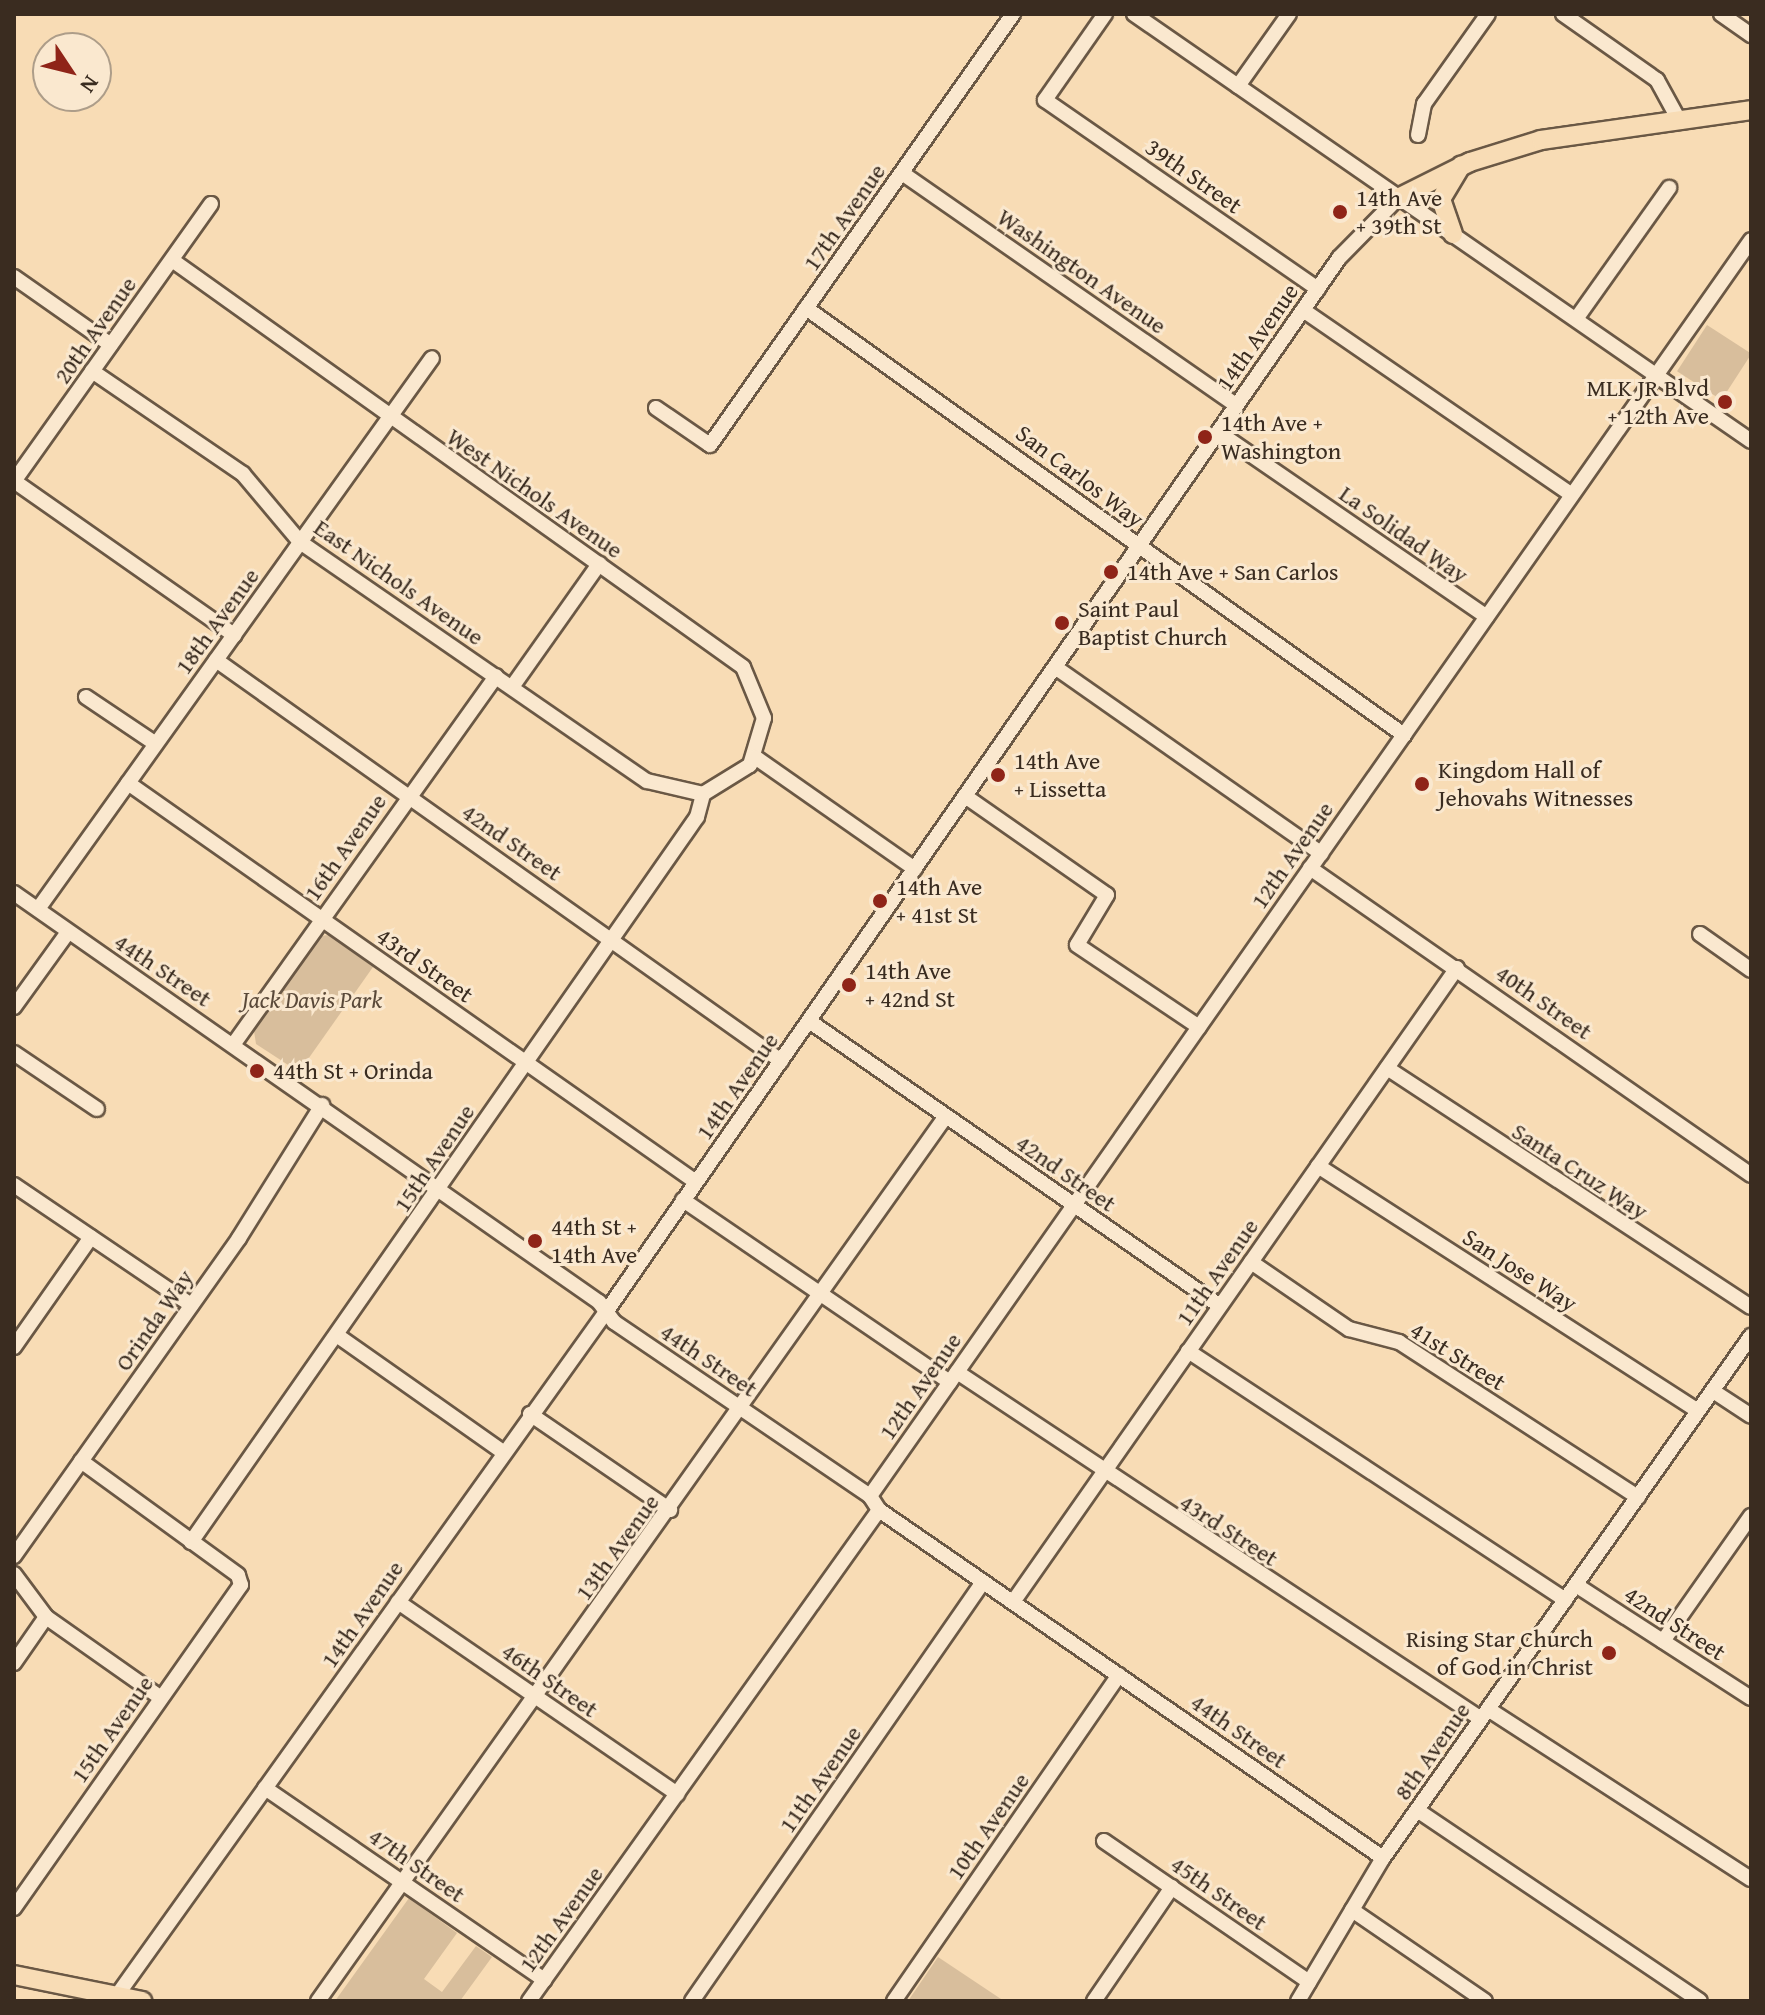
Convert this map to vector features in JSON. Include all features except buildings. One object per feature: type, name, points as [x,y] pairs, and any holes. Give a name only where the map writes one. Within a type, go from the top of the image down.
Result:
[{"type":"main road","points":[[1398,198],[1461,166],[1583,131],[1680,122],[1751,110]]},
{"type":"main road","points":[[1453,234],[1441,199],[1461,166]]},
{"type":"main road","points":[[14,1975],[115,1998],[142,2001]]},
{"type":"street","name":"17th Avenue","points":[[656,408],[710,445],[1013,14]]},
{"type":"street","name":"39th Street","points":[[1105,14],[1045,100],[1318,289]]},
{"type":"street","points":[[1134,14],[1751,441]]},
{"type":"street","points":[[1238,86],[1289,14]]},
{"type":"street","points":[[1418,135],[1424,104],[1488,14]]},
{"type":"street","points":[[1563,14],[1657,80],[1680,122]]},
{"type":"street","points":[[1721,14],[1751,35]]},
{"type":"street","name":"Washington Avenue","points":[[902,173],[1236,405]]},
{"type":"street","points":[[1576,319],[1669,188]]},
{"type":"street","name":"14th Avenue","points":[[115,1998],[530,1414],[606,1312],[1303,310],[1354,239],[1398,198]]},
{"type":"street","name":"20th Avenue","points":[[14,481],[211,204]]},
{"type":"street","name":"12th Avenue","points":[[870,1496],[1751,240]]},
{"type":"street","name":"West Nichols Avenue","points":[[172,260],[338,373],[389,419],[599,564],[750,676],[764,718],[755,757]]},
{"type":"street","points":[[14,277],[111,345]]},
{"type":"street","name":"San Carlos Way","points":[[806,308],[1404,735]]},
{"type":"street","points":[[1303,310],[1572,495]]},
{"type":"street","name":"18th Avenue","points":[[38,909],[432,358]]},
{"type":"street","name":"East Nichols Avenue","points":[[92,371],[243,474],[300,542],[647,781],[703,794]]},
{"type":"street","name":"La Solidad Way","points":[[1218,432],[1487,617]]},
{"type":"street","points":[[14,481],[234,635]]},
{"type":"street","points":[[512,687],[599,564]]},
{"type":"street","name":"42nd Street","points":[[216,660],[781,1061]]},
{"type":"street","points":[[1055,667],[1321,853]]},
{"type":"street","name":"16th Avenue","points":[[233,1045],[408,795],[496,676]]},
{"type":"street","points":[[86,697],[156,744]]},
{"type":"street","points":[[703,794],[727,784],[755,757],[915,869]]},
{"type":"street","name":"43rd Street","points":[[128,783],[696,1182]]},
{"type":"street","name":"15th Avenue","points":[[14,1908],[241,1585],[238,1575],[191,1542],[338,1336],[697,817],[703,794]]},
{"type":"street","points":[[965,796],[1107,895],[1077,945],[1199,1027]]},
{"type":"street","name":"40th Street","points":[[1310,868],[1751,1175]]},
{"type":"street","name":"44th Street","points":[[14,893],[439,1187],[741,1409],[870,1496],[879,1510],[1383,1858]]},
{"type":"street","points":[[14,1007],[68,932]]},
{"type":"street","points":[[1700,934],[1751,970]]},
{"type":"street","name":"11th Avenue","points":[[1013,1602],[1457,968]]},
{"type":"street","name":"42nd Street","points":[[809,1021],[1220,1306]]},
{"type":"street","points":[[14,1053],[97,1109]]},
{"type":"street","name":"Santa Cruz Way","points":[[1387,1068],[1751,1307]]},
{"type":"street","name":"Orinda Way","points":[[14,1556],[191,1305],[322,1105]]},
{"type":"street","name":"13th Avenue","points":[[318,2001],[670,1510],[946,1116]]},
{"type":"street","name":"San Jose Way","points":[[1318,1166],[1698,1411]]},
{"type":"street","points":[[14,1185],[191,1305]]},
{"type":"street","name":"43rd Street","points":[[683,1200],[821,1294],[1102,1474],[1751,1879]]},
{"type":"street","points":[[14,1347],[91,1237]]},
{"type":"street","name":"41st Street","points":[[1251,1262],[1349,1329],[1399,1342],[1638,1497]]},
{"type":"street","points":[[338,1336],[503,1452]]},
{"type":"street","name":"8th Avenue","points":[[1298,2001],[1383,1858],[1751,1336]]},
{"type":"street","points":[[1188,1351],[1565,1600]]},
{"type":"street","points":[[1713,1391],[1751,1416]]},
{"type":"street","points":[[530,1414],[670,1510]]},
{"type":"street","points":[[81,1461],[191,1542]]},
{"type":"street","name":"12th Avenue","points":[[529,2001],[879,1510]]},
{"type":"street","points":[[1663,1641],[1751,1516]]},
{"type":"street","points":[[14,1574],[46,1617],[160,1697]]},
{"type":"street","name":"11th Avenue","points":[[692,2001],[983,1582]]},
{"type":"street","name":"42nd Street","points":[[1576,1585],[1749,1692]]},
{"type":"street","name":"46th Street","points":[[398,1602],[677,1794]]},
{"type":"street","points":[[14,1663],[46,1617]]},
{"type":"street","name":"10th Avenue","points":[[894,2001],[1119,1675]]},
{"type":"street","name":"47th Street","points":[[265,1788],[544,1980]]},
{"type":"street","points":[[1417,1810],[1700,2001]]},
{"type":"street","name":"45th Street","points":[[1104,1841],[1309,1982]]},
{"type":"street","points":[[1094,2001],[1172,1887]]},
{"type":"street","points":[[1352,1910],[1481,2000]]},
{"type":"green space","points":[[1707,325],[1751,354],[1721,400],[1677,371]]},
{"type":"green space","name":"Jack Davis Park","points":[[329,935],[373,967],[299,1072],[256,1044],[254,1031],[320,936]]},
{"type":"green space","points":[[409,1898],[457,1933],[424,1979],[442,1992],[476,1946],[492,1957],[460,2001],[335,2001]]},
{"type":"green space","points":[[938,1957],[1001,1999],[1000,2001],[908,2001]]},
{"type":"place","name":"14th Ave + 39th St","points":[[1340,212]]},
{"type":"place","name":"MLK JR Blvd + 12th Ave","points":[[1725,402]]},
{"type":"place","name":"14th Ave + Washington","points":[[1205,437]]},
{"type":"place","name":"14th Ave + San Carlos","points":[[1111,572]]},
{"type":"place","name":"Saint Paul Baptist Church","points":[[1062,623]]},
{"type":"place","name":"14th Ave + Lissetta","points":[[998,775]]},
{"type":"place","name":"Kingdom Hall of Jehovahs Witnesses","points":[[1422,784]]},
{"type":"place","name":"14th Ave + 41st St","points":[[880,901]]},
{"type":"place","name":"14th Ave + 42nd St","points":[[849,985]]},
{"type":"place","name":"44th St + Orinda","points":[[257,1071]]},
{"type":"place","name":"44th St + 14th Ave","points":[[535,1241]]},
{"type":"place","name":"Rising Star Church of God in Christ","points":[[1609,1653]]}]
